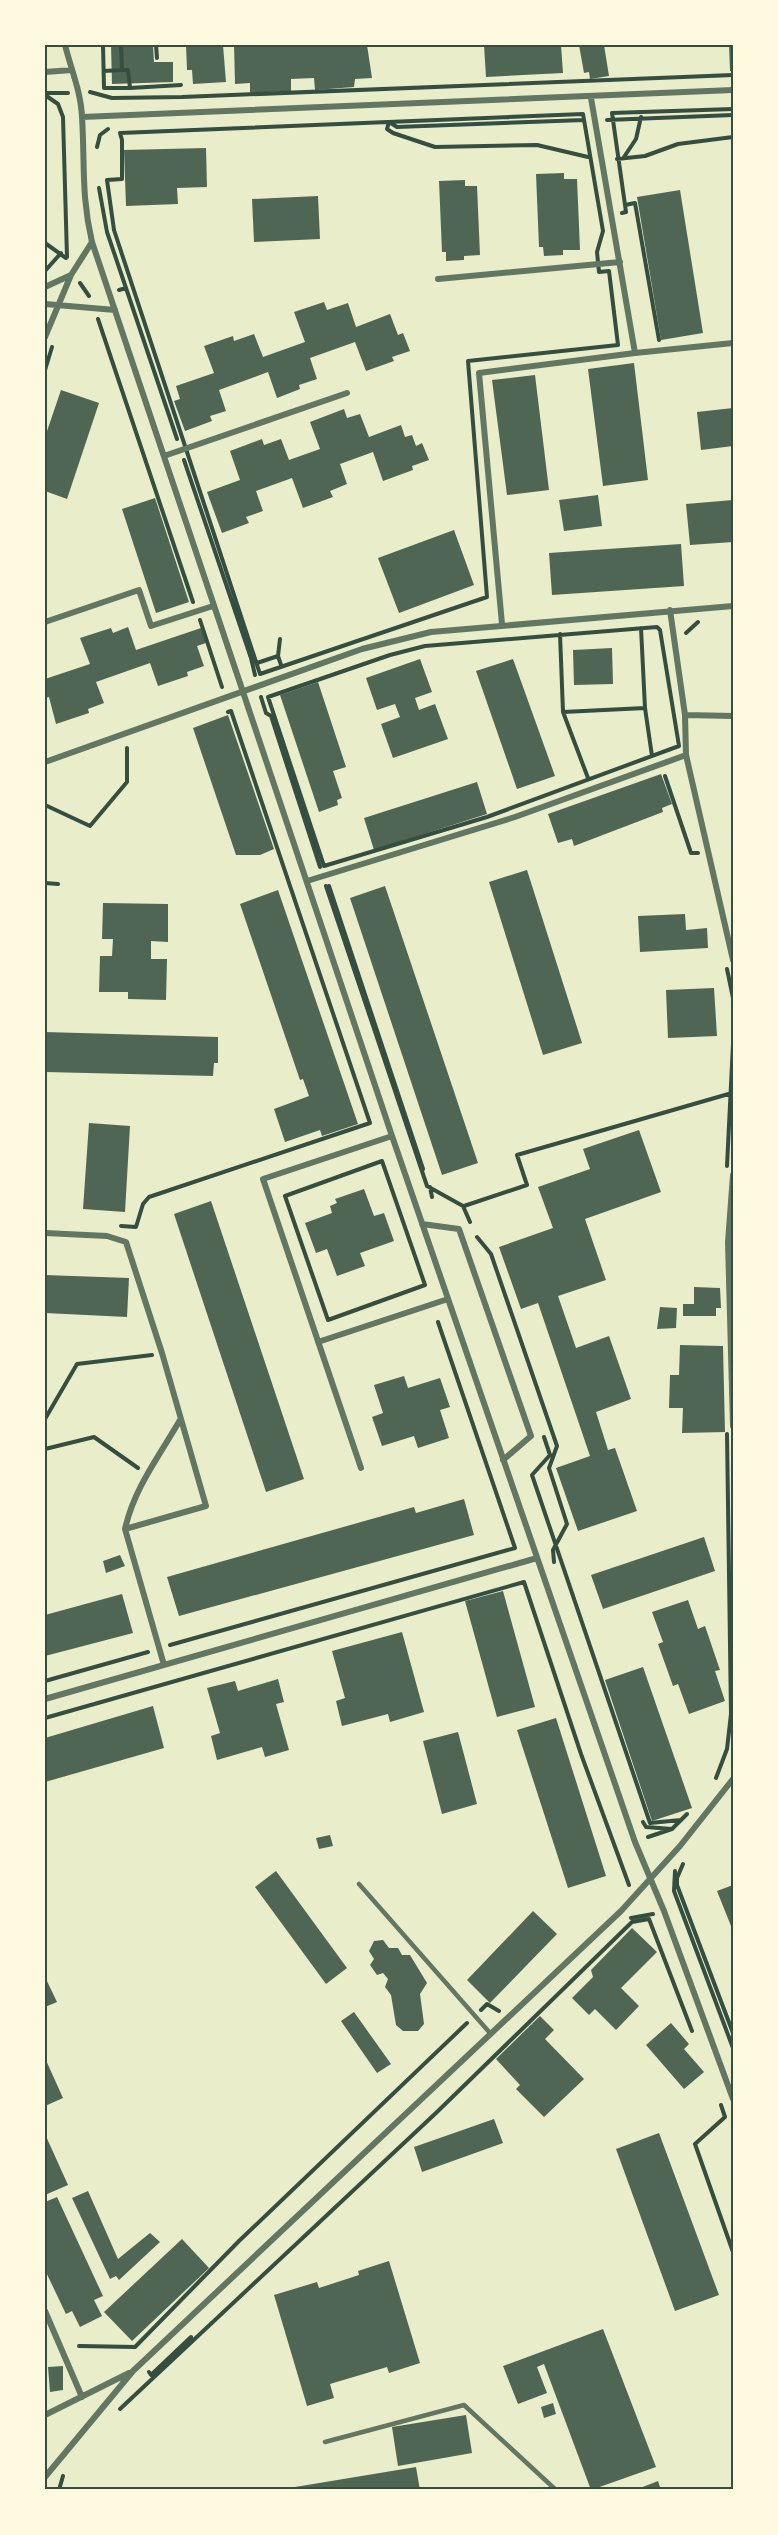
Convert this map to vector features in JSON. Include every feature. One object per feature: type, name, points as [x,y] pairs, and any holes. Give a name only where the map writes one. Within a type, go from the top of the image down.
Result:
[{"type":"street","points":[[64,45],[82,117],[83,193],[92,242],[242,693],[503,1460],[635,1842],[733,2099]]},
{"type":"street","points":[[45,72],[72,70]]},
{"type":"street","points":[[82,117],[591,98],[733,90]]},
{"type":"street","points":[[591,98],[635,353]]},
{"type":"street","points":[[45,337],[71,275],[92,242]]},
{"type":"street","points":[[438,279],[620,262]]},
{"type":"street","points":[[45,287],[71,275]]},
{"type":"street","points":[[45,304],[115,310]]},
{"type":"street","points":[[502,624],[479,373],[733,343]]},
{"type":"street","points":[[164,456],[347,393]]},
{"type":"street","points":[[45,622],[139,590],[151,626],[213,606]]},
{"type":"street","points":[[45,762],[362,649],[431,632],[502,624],[733,606]]},
{"type":"street","points":[[670,610],[685,715],[686,755],[733,960]]},
{"type":"street","points":[[685,715],[733,716]]},
{"type":"street","points":[[307,881],[514,817],[686,755]]},
{"type":"street","points":[[361,1468],[263,1179],[392,1136]]},
{"type":"street","points":[[730,1175],[728,1242],[730,1428]]},
{"type":"street","points":[[422,1224],[459,1228],[531,1436],[503,1460]]},
{"type":"street","points":[[45,1233],[107,1236],[126,1242],[162,1353],[206,1506],[125,1529]]},
{"type":"street","points":[[318,1342],[448,1299]]},
{"type":"street","points":[[164,1665],[125,1529],[130,1507],[180,1420]]},
{"type":"street","points":[[45,1699],[537,1558]]},
{"type":"street","points":[[45,2477],[133,2371],[650,1880],[733,1779]]},
{"type":"street","points":[[45,2311],[82,2397]]},
{"type":"street","points":[[45,2415],[133,2371]]},
{"type":"lane","points":[[359,1884],[490,2033]]},
{"type":"lane","points":[[325,2442],[464,2405],[556,2490]]},
{"type":"path","points":[[103,45],[104,88],[181,85]]},
{"type":"path","points":[[122,45],[122,70]]},
{"type":"path","points":[[156,45],[157,58]]},
{"type":"path","points":[[104,71],[129,70],[130,88]]},
{"type":"path","points":[[91,92],[112,98],[733,75]]},
{"type":"path","points":[[45,94],[66,93]]},
{"type":"path","points":[[45,94],[58,104],[63,117],[67,258]]},
{"type":"path","points":[[622,225],[620,214],[626,212],[611,120],[612,113],[733,109]]},
{"type":"path","points":[[624,158],[636,139],[642,112]]},
{"type":"path","points":[[482,1252],[464,1206],[427,1186],[361,996],[271,716],[266,713],[251,658],[114,230],[107,180],[122,179],[120,133],[583,114],[584,120]]},
{"type":"path","points":[[611,120],[733,115]]},
{"type":"path","points":[[97,157],[100,135],[115,127],[383,118],[389,122]]},
{"type":"path","points":[[389,122],[387,129],[393,133],[435,147],[537,145],[589,157]]},
{"type":"path","points":[[617,159],[645,156],[678,144],[733,137]]},
{"type":"path","points":[[98,180],[107,232],[125,288],[260,674],[487,597],[468,361]]},
{"type":"path","points":[[625,205],[635,203],[659,341]]},
{"type":"path","points":[[45,243],[61,253],[70,263]]},
{"type":"path","points":[[45,271],[61,253]]},
{"type":"path","points":[[78,279],[85,293],[91,297]]},
{"type":"path","points":[[88,319],[97,319],[99,322],[222,688],[211,691]]},
{"type":"path","points":[[651,342],[669,340]]},
{"type":"path","points":[[45,370],[54,341]]},
{"type":"path","points":[[684,638],[694,624],[704,621]]},
{"type":"path","points":[[640,628],[645,708],[652,757]]},
{"type":"path","points":[[640,628],[660,630],[679,746],[487,816],[324,866],[268,697],[390,655],[425,646],[560,634],[640,628]]},
{"type":"path","points":[[560,634],[563,712],[589,779]]},
{"type":"path","points":[[280,639],[278,656],[282,666]]},
{"type":"path","points":[[257,663],[278,656]]},
{"type":"path","points":[[563,712],[645,708]]},
{"type":"path","points":[[136,1227],[143,1204],[149,1197],[369,1123],[231,711],[221,715]]},
{"type":"path","points":[[117,752],[138,744]]},
{"type":"path","points":[[45,805],[90,826],[127,782],[127,748]]},
{"type":"path","points":[[45,883],[58,884]]},
{"type":"path","points":[[331,883],[329,886],[432,1197]]},
{"type":"path","points":[[730,1175],[733,1044]]},
{"type":"path","points":[[464,1206],[527,1185],[517,1155],[732,1093]]},
{"type":"path","points":[[382,1161],[425,1285],[328,1320],[285,1196],[382,1161]]},
{"type":"path","points":[[478,1241],[492,1254],[556,1446],[549,1468],[567,1524],[553,1550],[557,1570]]},
{"type":"path","points":[[45,1681],[515,1548],[438,1322]]},
{"type":"path","points":[[45,1419],[77,1364],[162,1353]]},
{"type":"path","points":[[712,1783],[727,1749],[731,1714],[730,1428]]},
{"type":"path","points":[[543,1432],[550,1455],[532,1475],[650,1824],[681,1820]]},
{"type":"path","points":[[45,1449],[94,1437],[147,1474]]},
{"type":"path","points":[[45,1718],[524,1582],[581,1754],[629,1885],[621,1893]]},
{"type":"path","points":[[621,1757],[646,1827],[672,1829]]},
{"type":"path","points":[[648,1837],[672,1829],[695,1806]]},
{"type":"path","points":[[733,2033],[677,1885],[686,1857],[673,1875],[674,1891],[733,2048]]},
{"type":"path","points":[[112,2417],[429,2120],[632,1922],[649,1919],[696,2040]]},
{"type":"path","points":[[479,2012],[487,2004],[499,2012],[507,2004]]},
{"type":"path","points":[[79,2346],[135,2347],[239,2241],[472,2019]]},
{"type":"path","points":[[717,2095],[725,2116],[696,2144],[733,2252]]},
{"type":"path","points":[[59,2490],[65,2470]]},
{"type":"building","points":[[111,45],[153,45],[154,62],[173,62],[173,82],[112,84]]},
{"type":"building","points":[[186,45],[223,45],[226,82],[193,84],[192,70],[187,70]]},
{"type":"building","points":[[234,45],[367,45],[372,78],[355,79],[354,87],[315,90],[314,78],[291,79],[291,91],[250,93],[250,83],[235,84]]},
{"type":"building","points":[[484,45],[561,45],[563,73],[486,77]]},
{"type":"building","points":[[579,45],[604,45],[609,76],[590,79],[589,72],[584,73]]},
{"type":"building","points":[[729,45],[733,45],[733,71],[730,71]]},
{"type":"building","points":[[206,148],[207,187],[177,188],[178,204],[126,206],[124,150]]},
{"type":"building","points":[[564,173],[564,179],[577,179],[580,250],[563,250],[563,255],[544,256],[543,247],[539,247],[536,174]]},
{"type":"building","points":[[465,180],[465,186],[477,186],[480,255],[464,256],[464,260],[446,261],[446,252],[442,252],[439,181]]},
{"type":"building","points":[[680,190],[703,333],[661,340],[637,197]]},
{"type":"building","points":[[318,196],[320,239],[254,242],[252,199]]},
{"type":"building","points":[[324,302],[327,310],[348,303],[356,327],[390,314],[398,335],[403,333],[410,351],[392,357],[394,361],[366,371],[355,342],[310,358],[317,379],[299,385],[300,389],[277,398],[268,372],[219,390],[226,411],[210,416],[212,421],[185,431],[174,401],[180,399],[176,386],[214,373],[204,346],[233,336],[234,341],[254,334],[263,357],[305,342],[294,312]]},
{"type":"building","points":[[634,363],[648,480],[603,486],[588,369]]},
{"type":"building","points":[[535,375],[549,490],[507,495],[492,380]]},
{"type":"building","points":[[61,390],[99,403],[67,499],[45,491],[45,437]]},
{"type":"building","points":[[733,408],[733,446],[701,450],[697,412]]},
{"type":"building","points":[[344,409],[347,418],[360,414],[369,437],[401,425],[405,437],[412,435],[416,446],[422,443],[429,460],[412,466],[413,470],[383,481],[373,452],[340,464],[347,484],[330,491],[333,497],[303,508],[292,478],[256,491],[263,511],[246,517],[249,523],[222,533],[207,492],[240,480],[230,451],[262,439],[264,445],[281,439],[289,460],[320,449],[310,422]]},
{"type":"building","points":[[598,495],[602,526],[564,531],[559,500]]},
{"type":"building","points":[[155,498],[189,602],[156,613],[122,509]]},
{"type":"building","points":[[733,500],[733,542],[690,545],[686,504]]},
{"type":"building","points":[[454,530],[474,585],[399,613],[378,558]]},
{"type":"building","points":[[681,544],[684,586],[552,595],[549,553]]},
{"type":"building","points":[[128,627],[136,650],[201,628],[206,643],[197,646],[204,666],[187,672],[188,676],[158,686],[150,663],[96,682],[104,703],[88,709],[89,713],[56,724],[49,697],[45,698],[45,679],[90,664],[80,638],[111,628],[113,633]]},
{"type":"building","points":[[612,648],[613,684],[574,685],[573,650]]},
{"type":"building","points":[[420,659],[432,692],[415,698],[419,710],[435,704],[448,739],[393,758],[381,724],[400,717],[395,704],[377,710],[366,678]]},
{"type":"building","points":[[513,659],[555,776],[517,789],[476,671]]},
{"type":"building","points":[[318,682],[346,767],[333,771],[342,798],[337,800],[338,805],[319,812],[280,695]]},
{"type":"building","points":[[228,715],[274,849],[260,855],[236,855],[193,728]]},
{"type":"building","points":[[661,774],[672,804],[662,808],[663,812],[574,846],[572,839],[558,843],[548,814]]},
{"type":"building","points":[[477,782],[487,814],[374,850],[364,818]]},
{"type":"building","points":[[527,870],[582,1043],[543,1055],[489,882]]},
{"type":"building","points":[[385,886],[478,1163],[442,1175],[350,898]]},
{"type":"building","points":[[278,890],[358,1124],[322,1136],[320,1130],[285,1142],[274,1109],[309,1096],[303,1079],[300,1080],[240,904]]},
{"type":"building","points":[[103,903],[168,904],[168,942],[151,941],[151,959],[167,959],[166,1000],[128,999],[128,992],[99,992],[100,956],[112,956],[113,939],[102,939]]},
{"type":"building","points":[[685,914],[686,930],[707,928],[708,948],[640,952],[638,916]]},
{"type":"building","points":[[714,988],[717,1036],[668,1038],[666,990]]},
{"type":"building","points":[[45,1032],[218,1037],[218,1063],[214,1063],[213,1076],[45,1072]]},
{"type":"building","points":[[89,1123],[130,1126],[125,1212],[83,1209]]},
{"type":"building","points":[[639,1130],[661,1192],[585,1219],[606,1280],[558,1296],[576,1348],[609,1336],[631,1399],[596,1412],[608,1450],[615,1448],[637,1511],[578,1531],[556,1468],[590,1456],[538,1303],[521,1309],[499,1247],[553,1228],[538,1187],[590,1169],[583,1149]]},
{"type":"building","points":[[364,1189],[374,1216],[384,1213],[394,1241],[360,1253],[365,1266],[337,1276],[327,1249],[316,1253],[305,1223],[332,1213],[330,1206],[337,1203],[335,1199]]},
{"type":"building","points":[[211,1201],[304,1479],[266,1492],[174,1214]]},
{"type":"building","points":[[45,1275],[129,1278],[127,1317],[45,1313]]},
{"type":"building","points":[[694,1287],[720,1288],[721,1308],[716,1308],[716,1316],[683,1316],[683,1304],[694,1304]]},
{"type":"building","points":[[660,1307],[677,1308],[676,1328],[657,1329]]},
{"type":"building","points":[[680,1345],[723,1346],[725,1432],[682,1433],[683,1408],[669,1408],[670,1375],[679,1375]]},
{"type":"building","points":[[404,1376],[408,1388],[440,1378],[450,1407],[440,1410],[449,1438],[418,1448],[414,1436],[382,1446],[372,1417],[383,1413],[374,1385]]},
{"type":"building","points":[[464,1499],[474,1535],[179,1616],[167,1577],[414,1507],[416,1513]]},
{"type":"building","points":[[704,1537],[715,1571],[603,1609],[591,1575]]},
{"type":"building","points":[[120,1555],[125,1566],[106,1573],[103,1561]]},
{"type":"building","points":[[503,1591],[535,1707],[497,1717],[465,1601]]},
{"type":"building","points":[[122,1594],[133,1633],[45,1656],[45,1615]]},
{"type":"building","points":[[688,1600],[698,1629],[705,1626],[720,1670],[715,1671],[725,1701],[689,1714],[678,1684],[673,1686],[658,1644],[663,1642],[652,1612]]},
{"type":"building","points":[[402,1632],[424,1712],[390,1722],[388,1714],[342,1726],[336,1701],[345,1698],[332,1651]]},
{"type":"building","points":[[643,1667],[692,1808],[652,1821],[605,1680]]},
{"type":"building","points":[[278,1679],[284,1702],[276,1704],[289,1750],[265,1757],[262,1747],[217,1760],[211,1736],[220,1733],[207,1688],[235,1681],[238,1691]]},
{"type":"building","points":[[153,1706],[164,1748],[45,1782],[45,1738]]},
{"type":"building","points":[[556,1718],[606,1876],[568,1888],[517,1730]]},
{"type":"building","points":[[458,1732],[477,1804],[442,1814],[423,1741]]},
{"type":"building","points":[[330,1835],[333,1846],[319,1849],[316,1838]]},
{"type":"building","points":[[276,1871],[347,1968],[326,1984],[255,1887]]},
{"type":"building","points":[[733,1885],[733,1931],[717,1891]]},
{"type":"building","points":[[533,1911],[557,1934],[490,2003],[467,1980]]},
{"type":"building","points":[[632,1928],[657,1952],[621,1988],[639,2006],[616,2030],[595,2009],[589,2015],[572,1998],[593,1977],[591,1970]]},
{"type":"building","points":[[383,1940],[389,1948],[398,1948],[402,1955],[410,1955],[427,1983],[420,1994],[424,2024],[418,2031],[403,2031],[396,2025],[391,1995],[385,1987],[388,1979],[383,1973],[377,1975],[370,1965],[374,1959],[369,1951],[374,1941]]},
{"type":"building","points":[[45,1977],[57,2002],[45,2007]]},
{"type":"building","points":[[354,2012],[391,2064],[377,2073],[341,2021]]},
{"type":"building","points":[[540,2016],[554,2030],[545,2039],[584,2079],[544,2117],[516,2089],[520,2085],[496,2059]]},
{"type":"building","points":[[671,2023],[689,2044],[684,2049],[704,2072],[684,2089],[646,2045]]},
{"type":"building","points":[[45,2058],[63,2098],[45,2106]]},
{"type":"building","points":[[494,2119],[503,2143],[422,2172],[414,2147]]},
{"type":"building","points":[[659,2133],[719,2295],[675,2311],[616,2149]]},
{"type":"building","points":[[45,2134],[68,2185],[45,2195]]},
{"type":"building","points":[[88,2191],[118,2259],[150,2233],[160,2242],[119,2280],[116,2276],[110,2279],[72,2198]]},
{"type":"building","points":[[57,2197],[103,2296],[94,2300],[102,2316],[80,2327],[72,2311],[66,2314],[45,2270],[45,2202]]},
{"type":"building","points":[[182,2239],[209,2268],[132,2341],[104,2312]]},
{"type":"building","points":[[389,2261],[420,2363],[389,2373],[387,2367],[330,2384],[334,2398],[307,2406],[274,2295],[317,2282],[319,2288],[359,2275],[358,2271]]},
{"type":"building","points":[[603,2329],[656,2467],[591,2490],[544,2364],[537,2367],[547,2393],[518,2404],[503,2366]]},
{"type":"building","points":[[63,2366],[63,2390],[50,2392],[48,2367]]},
{"type":"building","points":[[553,2403],[556,2414],[544,2418],[541,2407]]},
{"type":"building","points":[[466,2415],[472,2453],[398,2466],[392,2427]]},
{"type":"building","points":[[416,2467],[420,2490],[289,2490],[289,2488]]},
{"type":"building","points":[[658,2481],[661,2490],[635,2490]]}]
